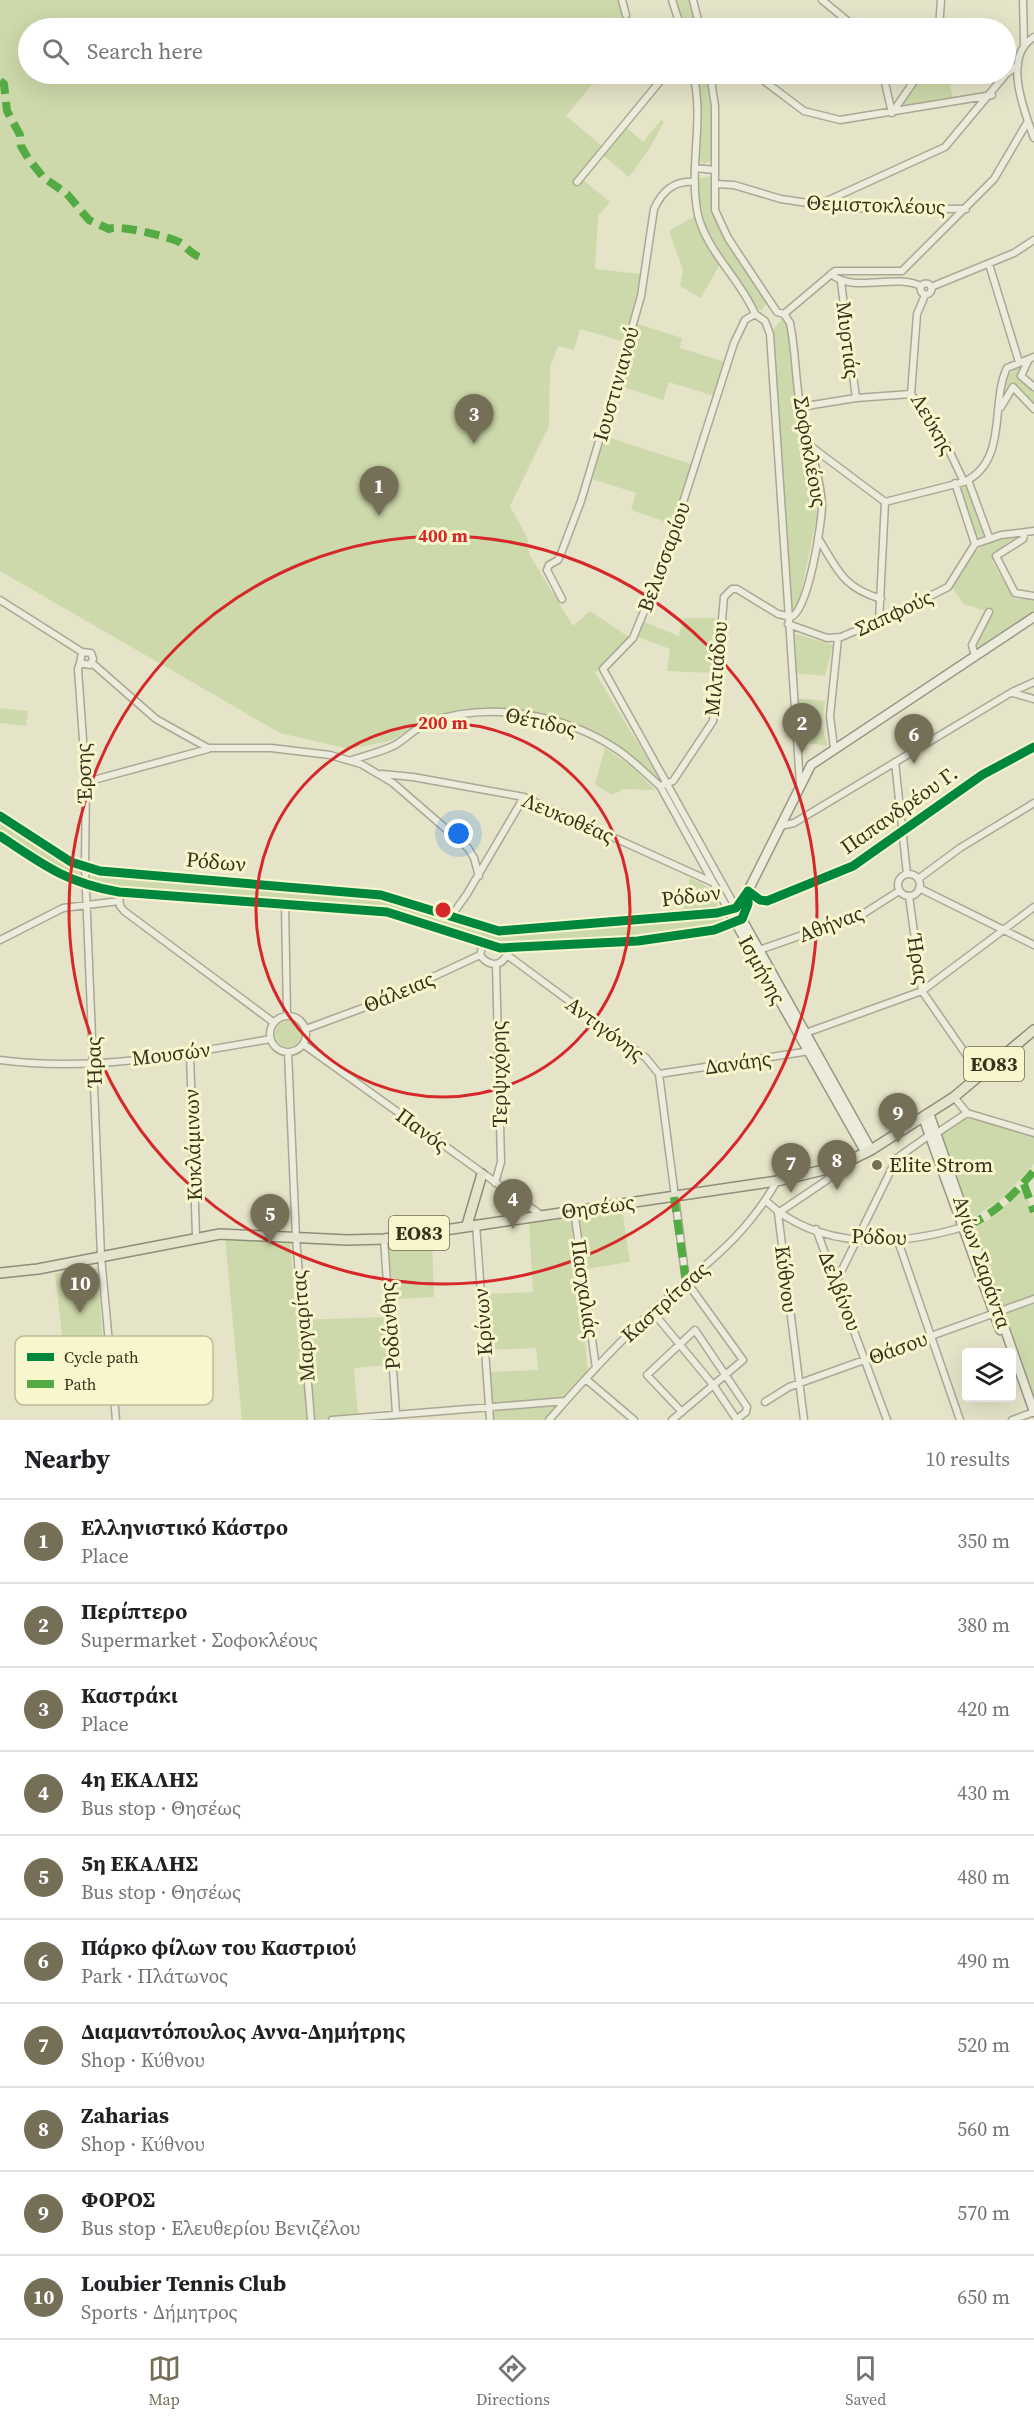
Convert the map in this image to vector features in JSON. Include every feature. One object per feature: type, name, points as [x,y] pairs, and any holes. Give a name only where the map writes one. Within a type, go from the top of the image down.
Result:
[{"type":"main road","name":"ΕΟ83","points":[[869,1151],[954,1097],[1034,1030]]},
{"type":"main road","name":"Θησέως","points":[[0,1273],[101,1256],[196,1236],[242,1233],[296,1238],[384,1239],[777,1181],[836,1167],[869,1151]]},
{"type":"main road","points":[[471,1225],[482,1174]]},
{"type":"street","points":[[622,0],[626,15]]},
{"type":"street","points":[[672,0],[678,18]]},
{"type":"street","points":[[693,0],[698,18]]},
{"type":"street","points":[[822,0],[844,18]]},
{"type":"street","points":[[940,18],[941,0]]},
{"type":"street","points":[[1023,0],[1024,45],[1018,65],[1028,121],[1034,138]]},
{"type":"street","points":[[1024,45],[1034,37]]},
{"type":"street","points":[[577,182],[658,84]]},
{"type":"street","points":[[695,84],[699,103],[695,168],[698,215],[703,228],[755,314],[765,321],[781,313],[831,274],[842,270],[902,271],[966,209]]},
{"type":"street","name":"Σοφοκλέους","points":[[712,84],[715,106],[715,210],[719,222],[781,313],[789,320],[800,407],[821,498],[822,518],[801,609],[788,621]]},
{"type":"street","points":[[768,84],[804,111],[848,121],[992,94]]},
{"type":"street","points":[[885,84],[892,113]]},
{"type":"street","points":[[892,113],[912,84]]},
{"type":"street","points":[[820,204],[945,147],[999,84]]},
{"type":"street","name":"Θεμιστοκλέους","points":[[716,184],[734,185],[781,199],[841,208],[966,209],[999,173],[1028,121]]},
{"type":"street","points":[[695,168],[715,170]]},
{"type":"street","name":"Ιουστινιανού","points":[[562,599],[547,570],[560,558],[612,398],[641,296],[654,209],[671,186],[695,182]]},
{"type":"street","points":[[931,287],[1014,253],[1034,240]]},
{"type":"street","points":[[988,264],[1019,362]]},
{"type":"street","points":[[902,271],[906,282]]},
{"type":"street","points":[[831,274],[841,282],[906,282],[921,286],[926,284],[931,287]]},
{"type":"street","name":"Μυρτιάς","points":[[841,282],[856,398]]},
{"type":"street","points":[[921,286],[920,292],[925,295],[930,293],[931,287]]},
{"type":"street","name":"Λεύκης","points":[[925,295],[917,314],[911,394],[946,444],[966,481],[989,537]]},
{"type":"street","name":"Βελισσαρίου","points":[[664,785],[603,669],[635,634],[674,534],[734,344],[745,320],[755,314]]},
{"type":"street","name":"Σοφοκλέους","points":[[765,321],[770,340],[800,784]]},
{"type":"street","points":[[885,502],[966,481],[988,460],[1007,368],[1032,358]]},
{"type":"street","points":[[1032,358],[1021,376],[1034,387]]},
{"type":"street","points":[[1000,407],[1013,387],[1034,409]]},
{"type":"street","points":[[800,407],[856,398],[911,394]]},
{"type":"street","points":[[809,445],[885,502]]},
{"type":"street","name":"Λεύκης","points":[[955,483],[975,544]]},
{"type":"street","points":[[879,622],[885,502]]},
{"type":"street","name":"Σαπφούς","points":[[834,748],[830,716],[838,638],[879,622],[950,586],[966,554],[975,544],[989,537],[1034,531]]},
{"type":"street","points":[[1025,532],[1023,539],[996,556],[1015,594],[1034,596]]},
{"type":"street","points":[[818,538],[845,581],[861,592],[880,599]]},
{"type":"street","name":"Μιλτιάδου","points":[[664,785],[680,773],[713,721],[724,597],[732,589],[737,588],[788,621]]},
{"type":"street","points":[[0,600],[82,652]]},
{"type":"street","points":[[975,656],[972,645],[989,612]]},
{"type":"street","points":[[748,891],[811,765],[1034,617]]},
{"type":"street","points":[[788,621],[830,639],[838,638]]},
{"type":"street","name":"Θέτιδος","points":[[82,652],[91,653],[86,664],[156,719],[208,748],[271,748],[352,760],[381,774],[468,849],[474,858],[479,876]]},
{"type":"street","name":"Έρσης","points":[[82,652],[86,664],[79,678],[86,782],[85,867]]},
{"type":"street","points":[[780,826],[794,823],[1012,692],[1034,682]]},
{"type":"street","points":[[1012,692],[1034,699]]},
{"type":"street","name":"Θέτιδος","points":[[352,760],[389,748],[423,725],[441,718],[467,713],[504,713],[551,720],[589,733],[626,756],[653,780],[664,785]]},
{"type":"street","name":"Παπανδρέου Γ.","points":[[748,891],[763,901],[853,866],[1001,762],[1034,747]]},
{"type":"street","points":[[86,782],[208,748]]},
{"type":"street","points":[[895,762],[907,874]]},
{"type":"street","name":"Λευκοθέας","points":[[381,774],[413,777],[524,797],[712,882]]},
{"type":"street","name":"Ισμήνης","points":[[664,785],[712,882],[759,950],[802,1034]]},
{"type":"street","name":"Ισμήνης","points":[[664,785],[732,910]]},
{"type":"street","points":[[452,915],[479,876],[524,797]]},
{"type":"street","points":[[918,879],[960,848],[1034,803]]},
{"type":"street","name":"Ρόδων","points":[[0,816],[55,852],[85,867],[100,871],[381,895],[499,931],[732,910],[748,891]]},
{"type":"street","name":"Ρόδων","points":[[0,836],[50,869],[87,886],[119,896],[285,904],[387,912],[507,952],[638,941],[702,932],[739,921],[748,904],[748,891]]},
{"type":"street","name":"Ήρας","points":[[85,867],[101,1256],[108,1336]]},
{"type":"street","points":[[907,874],[918,879]]},
{"type":"street","points":[[907,874],[899,880],[899,891],[909,896],[919,888]]},
{"type":"street","points":[[918,879],[919,888]]},
{"type":"street","points":[[919,888],[1034,945]]},
{"type":"street","name":"Αθήνας","points":[[759,950],[863,914],[899,891]]},
{"type":"street","points":[[0,940],[63,908],[119,896],[124,911],[273,1022]]},
{"type":"street","name":"Ήρας","points":[[909,896],[922,992],[981,1076]]},
{"type":"street","points":[[285,904],[287,1015]]},
{"type":"street","points":[[802,1034],[922,992],[1034,907]]},
{"type":"street","name":"Ισμήνης","points":[[739,921],[869,1151]]},
{"type":"street","points":[[483,944],[480,956],[489,963],[502,962],[507,952]]},
{"type":"street","name":"Αντιγόνης","points":[[507,952],[645,1058],[659,1074],[686,1281]]},
{"type":"street","name":"Θάλειας","points":[[306,1029],[379,1002],[480,956]]},
{"type":"street","name":"Τερψιχόρης","points":[[495,1183],[501,1162],[496,964]]},
{"type":"street","points":[[287,1015],[302,1021],[306,1029],[303,1044],[288,1052],[280,1050],[270,1039],[273,1022],[287,1015]]},
{"type":"street","name":"Μουσών","points":[[0,1060],[56,1065],[94,1063],[190,1053],[270,1039]]},
{"type":"street","name":"Πανός","points":[[303,1044],[541,1215]]},
{"type":"street","name":"Δανάης","points":[[659,1074],[812,1050]]},
{"type":"street","name":"Μαργαρίτας","points":[[288,1052],[296,1238],[311,1420]]},
{"type":"street","name":"Κυκλάμινων","points":[[190,1053],[196,1236]]},
{"type":"street","points":[[954,1097],[967,1113],[1034,1133]]},
{"type":"street","points":[[837,1280],[897,1158],[967,1113]]},
{"type":"street","name":"Αγίων Σαράντα","points":[[926,1115],[1032,1414]]},
{"type":"street","name":"Αγίων Σαράντα","points":[[934,1134],[963,1227],[997,1313],[1007,1348]]},
{"type":"street","points":[[778,1213],[827,1180],[836,1167]]},
{"type":"street","name":"Καστρίτσας","points":[[549,1420],[652,1311],[731,1245],[766,1201],[777,1181]]},
{"type":"street","name":"Ρόδου","points":[[766,1201],[778,1213],[816,1229],[856,1241],[898,1241],[933,1236],[963,1227]]},
{"type":"street","name":"Πασχαλιάς","points":[[574,1210],[596,1368]]},
{"type":"street","name":"Κύθνου","points":[[778,1213],[804,1420]]},
{"type":"street","name":"Κρίνων","points":[[471,1225],[490,1420]]},
{"type":"street","name":"Δελβίνου","points":[[816,1229],[837,1280],[887,1420]]},
{"type":"street","name":"Ροδάνθης","points":[[384,1239],[396,1413]]},
{"type":"street","points":[[898,1241],[960,1420]]},
{"type":"street","points":[[672,1420],[741,1363],[742,1358],[686,1281]]},
{"type":"street","name":"Θάσου","points":[[765,1402],[799,1383],[1034,1299]]},
{"type":"street","points":[[652,1311],[679,1344],[714,1386],[736,1420],[747,1407],[693,1330],[679,1344],[647,1375],[682,1412]]},
{"type":"street","points":[[1011,1420],[1032,1414],[1016,1374]]},
{"type":"street","points":[[586,1380],[634,1420]]},
{"type":"street","points":[[332,1420],[565,1401]]},
{"type":"street","name":"Ήρας","points":[[115,1405],[116,1420]]},
{"type":"green space","points":[[0,0],[619,0],[625,18],[18,18],[18,84],[593,84],[566,116],[608,151],[627,128],[643,142],[661,120],[664,122],[649,149],[629,177],[598,151],[577,175],[610,202],[598,216],[595,269],[641,274],[625,342],[580,329],[574,350],[558,346],[550,367],[549,426],[510,506],[527,537],[529,554],[573,626],[590,611],[629,637],[595,673],[661,781],[658,782],[616,744],[585,728],[511,710],[451,713],[417,725],[390,741],[349,749],[280,733],[0,571]]},
{"type":"green space","points":[[675,0],[690,0],[694,18],[680,18]]},
{"type":"green space","points":[[698,84],[710,84],[714,112],[711,160],[705,164],[698,160],[702,108]]},
{"type":"green space","points":[[916,84],[950,84],[953,99],[903,108],[901,106]]},
{"type":"green space","points":[[711,176],[711,208],[718,226],[767,302],[762,310],[757,309],[705,227],[696,179]]},
{"type":"green space","points":[[695,216],[720,264],[701,298],[680,286],[683,270],[669,231]]},
{"type":"green space","points":[[783,318],[788,322],[798,406],[815,488],[817,516],[798,607],[792,610],[790,609],[773,330]]},
{"type":"green space","points":[[638,324],[682,338],[680,348],[725,362],[714,396],[669,382],[663,400],[620,386]]},
{"type":"green space","points":[[1025,363],[1018,379],[1034,392],[1034,406],[1012,385],[1004,394],[1009,374]]},
{"type":"green space","points":[[604,436],[694,465],[675,525],[631,510],[636,493],[592,479]]},
{"type":"green space","points":[[968,483],[986,535],[976,538],[959,486]]},
{"type":"green space","points":[[1016,537],[1021,546],[992,561],[1014,599],[1034,599],[1034,612],[977,650],[976,644],[992,613],[964,604],[952,588],[969,559],[983,546]]},
{"type":"green space","points":[[683,618],[716,618],[713,673],[667,671],[670,649],[638,637],[644,622],[679,636]]},
{"type":"green space","points":[[793,633],[833,645],[825,676],[794,673]]},
{"type":"green space","points":[[796,698],[825,701],[822,726],[828,746],[799,742]]},
{"type":"green space","points":[[0,708],[28,711],[26,726],[0,723]]},
{"type":"green space","points":[[605,748],[632,767],[655,790],[623,789],[612,795],[595,784]]},
{"type":"green space","points":[[0,820],[50,854],[82,871],[82,879],[79,880],[0,832]]},
{"type":"green space","points":[[94,874],[357,894],[443,916],[489,933],[503,934],[715,918],[724,918],[726,922],[711,928],[649,937],[503,943],[485,941],[397,912],[367,905],[124,889],[90,883],[90,878]]},
{"type":"green space","points":[[690,878],[707,887],[719,901],[714,912],[682,915]]},
{"type":"green space","points":[[288,1021],[297,1025],[301,1034],[297,1043],[288,1047],[279,1043],[275,1034],[279,1025]]},
{"type":"green space","points":[[967,1117],[1034,1137],[1034,1164],[1002,1199],[971,1219],[941,1135]]},
{"type":"green space","points":[[1024,1188],[1034,1216],[1034,1297],[1001,1309],[974,1228],[993,1217]]},
{"type":"green space","points":[[622,1209],[630,1262],[578,1270],[588,1372],[545,1420],[492,1420],[489,1372],[538,1370],[536,1348],[487,1350],[484,1294],[533,1292],[529,1222]]},
{"type":"green space","points":[[225,1238],[290,1243],[298,1320],[385,1317],[389,1365],[354,1368],[358,1416],[315,1420],[242,1420]]},
{"type":"green space","points":[[432,1238],[434,1297],[394,1299],[388,1243]]},
{"type":"green space","points":[[97,1268],[102,1336],[62,1336],[55,1274]]},
{"type":"green space","points":[[1034,1304],[1034,1401],[1005,1318],[1006,1313]]},
{"type":"marked path","points":[[0,81],[4,84],[7,111],[20,135],[21,146],[28,158],[43,177],[67,194],[89,220],[109,229],[133,230],[167,238],[181,243],[199,257]]},
{"type":"marked path","points":[[969,1225],[988,1215],[1004,1202],[1034,1171]]},
{"type":"marked path","points":[[1024,1184],[1034,1212]]},
{"type":"marked path","points":[[674,1197],[686,1281]]},
{"type":"cycle path","points":[[748,891],[760,900],[767,901],[853,866],[982,775],[1034,747]]},
{"type":"cycle path","points":[[0,816],[71,862],[100,871],[381,895],[499,931],[717,913],[736,908],[748,891]]},
{"type":"cycle path","points":[[0,836],[56,872],[101,888],[119,892],[387,912],[500,948],[638,941],[714,930],[742,919],[748,904],[748,891]]},
{"type":"place","name":"Καστράκι","points":[[474,444]]},
{"type":"place","name":"Ελληνιστικό Κάστρο","points":[[379,516]]},
{"type":"place","name":"Περίπτερο","points":[[802,753]]},
{"type":"place","name":"Πάρκο φίλων του Καστριού","points":[[914,764]]},
{"type":"place","name":"ΦΟΡΟΣ","points":[[898,1143]]},
{"type":"place","name":"Elite Strom","points":[[877,1165]]},
{"type":"place","name":"Zaharias","points":[[837,1190]]},
{"type":"place","name":"Διαμαντόπουλος Αννα-Δημήτρης","points":[[791,1193]]},
{"type":"place","name":"4η ΕΚΑΛΗΣ","points":[[513,1229]]},
{"type":"place","name":"5η ΕΚΑΛΗΣ","points":[[270,1244]]},
{"type":"place","name":"Loubier Tennis Club","points":[[80,1313]]}]
